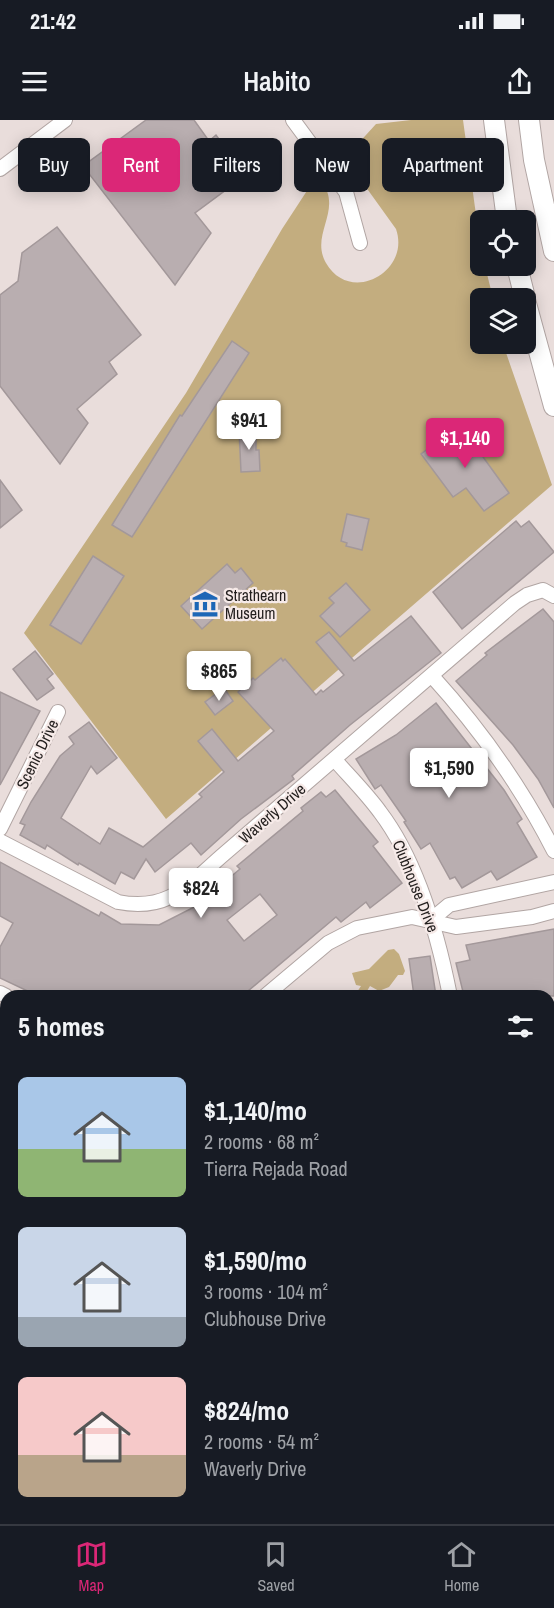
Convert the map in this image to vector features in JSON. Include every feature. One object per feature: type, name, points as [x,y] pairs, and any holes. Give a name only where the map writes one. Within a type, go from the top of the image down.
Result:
[{"type":"main road","points":[[494,120],[506,210]]},
{"type":"main road","points":[[529,120],[534,160],[554,251]]},
{"type":"main road","points":[[536,340],[554,406]]},
{"type":"street","points":[[0,169],[65,120]]},
{"type":"street","points":[[293,120],[346,192],[360,243]]},
{"type":"street","name":"Waverly Drive","points":[[0,841],[118,902],[139,906],[160,903],[179,892],[515,603],[527,595],[548,593]]},
{"type":"street","points":[[432,676],[471,719],[508,769],[530,804],[554,851]]},
{"type":"street","name":"Scenic Drive","points":[[0,829],[58,712]]},
{"type":"street","name":"Clubhouse Drive","points":[[335,760],[380,812],[400,843],[441,949],[449,990]]},
{"type":"street","points":[[431,920],[449,905],[554,882]]},
{"type":"street","points":[[276,990],[328,943],[357,928],[397,918],[431,920],[456,927],[532,917],[554,911]]},
{"type":"shaded area","points":[[411,120],[463,120],[465,138],[382,138],[382,192],[473,192],[475,210],[470,210],[470,276],[488,276],[490,288],[470,288],[470,354],[506,354],[552,485],[166,819],[24,633],[186,393],[306,192],[327,192],[329,201],[321,242],[322,252],[326,263],[337,275],[349,281],[363,282],[376,278],[387,270],[395,258],[398,245],[396,229],[369,192],[370,138],[363,138],[376,124]]},
{"type":"shaded area","points":[[394,949],[399,954],[405,971],[403,975],[398,975],[389,987],[382,990],[370,986],[368,990],[358,990],[361,986],[356,985],[352,973],[369,969],[388,950]]},
{"type":"building","points":[[146,120],[194,120],[207,138],[192,138],[192,192],[223,192],[195,213],[211,233],[175,285],[103,192],[180,192],[180,138],[121,138]]},
{"type":"building","points":[[102,152],[102,191],[90,175],[90,161]]},
{"type":"building","points":[[57,227],[141,335],[109,362],[117,374],[77,409],[88,423],[60,464],[0,386],[0,295],[18,281],[22,253]]},
{"type":"building","points":[[232,341],[249,353],[132,537],[112,525],[180,415],[182,416]]},
{"type":"building","points":[[460,425],[509,493],[484,511],[466,488],[453,497],[421,454]]},
{"type":"building","points":[[256,428],[256,450],[259,450],[260,471],[241,472],[239,429]]},
{"type":"building","points":[[0,480],[22,510],[0,528]]},
{"type":"building","points":[[347,514],[369,519],[362,550],[346,546],[347,543],[341,541]]},
{"type":"building","points":[[516,521],[521,527],[529,521],[554,552],[462,629],[433,592]]},
{"type":"building","points":[[93,556],[124,576],[81,644],[50,625]]},
{"type":"building","points":[[227,564],[235,573],[241,568],[253,583],[202,629],[181,606]]},
{"type":"building","points":[[346,583],[370,610],[340,637],[320,616],[334,603],[329,598]]},
{"type":"building","points":[[543,609],[554,622],[554,808],[538,779],[513,745],[456,681],[487,655],[485,653]]},
{"type":"building","points":[[411,616],[441,653],[350,725],[292,776],[294,779],[241,819],[201,855],[191,843],[155,872],[146,859],[134,879],[121,872],[115,884],[79,863],[78,865],[47,845],[45,849],[20,835],[25,825],[20,823],[31,802],[60,756],[74,744],[69,737],[89,722],[117,758],[97,774],[91,766],[61,818],[100,844],[109,828],[143,847],[202,797],[199,794],[224,772],[198,741],[212,729],[238,761],[274,731],[238,692],[253,678],[255,680],[281,658],[283,661],[285,659],[316,695],[344,675],[316,642],[329,632],[354,661]]},
{"type":"building","points":[[35,651],[53,674],[47,679],[54,688],[37,700],[13,669]]},
{"type":"building","points":[[224,688],[233,701],[215,715],[205,702]]},
{"type":"building","points":[[0,692],[40,711],[0,785]]},
{"type":"building","points":[[436,703],[504,790],[522,819],[517,823],[537,857],[497,880],[491,871],[462,888],[455,877],[450,879],[430,843],[421,849],[404,822],[406,821],[381,785],[375,789],[356,759],[396,735]]},
{"type":"building","points":[[335,790],[378,842],[373,846],[402,883],[370,908],[366,902],[341,922],[336,917],[249,990],[25,990],[0,978],[0,947],[13,923],[0,916],[0,862],[99,916],[101,912],[121,924],[159,925],[214,897],[211,893],[240,869],[237,866],[303,811],[301,808],[321,792],[326,797]],"holes":[[[260,894],[277,915],[244,941],[227,920]]]},
{"type":"building","points":[[554,929],[554,990],[463,990],[456,963],[470,960],[466,945]]},
{"type":"building","points":[[430,956],[435,990],[413,990],[409,959]]},
{"type":"place","name":"Strathearn Museum","points":[[205,604]]}]
